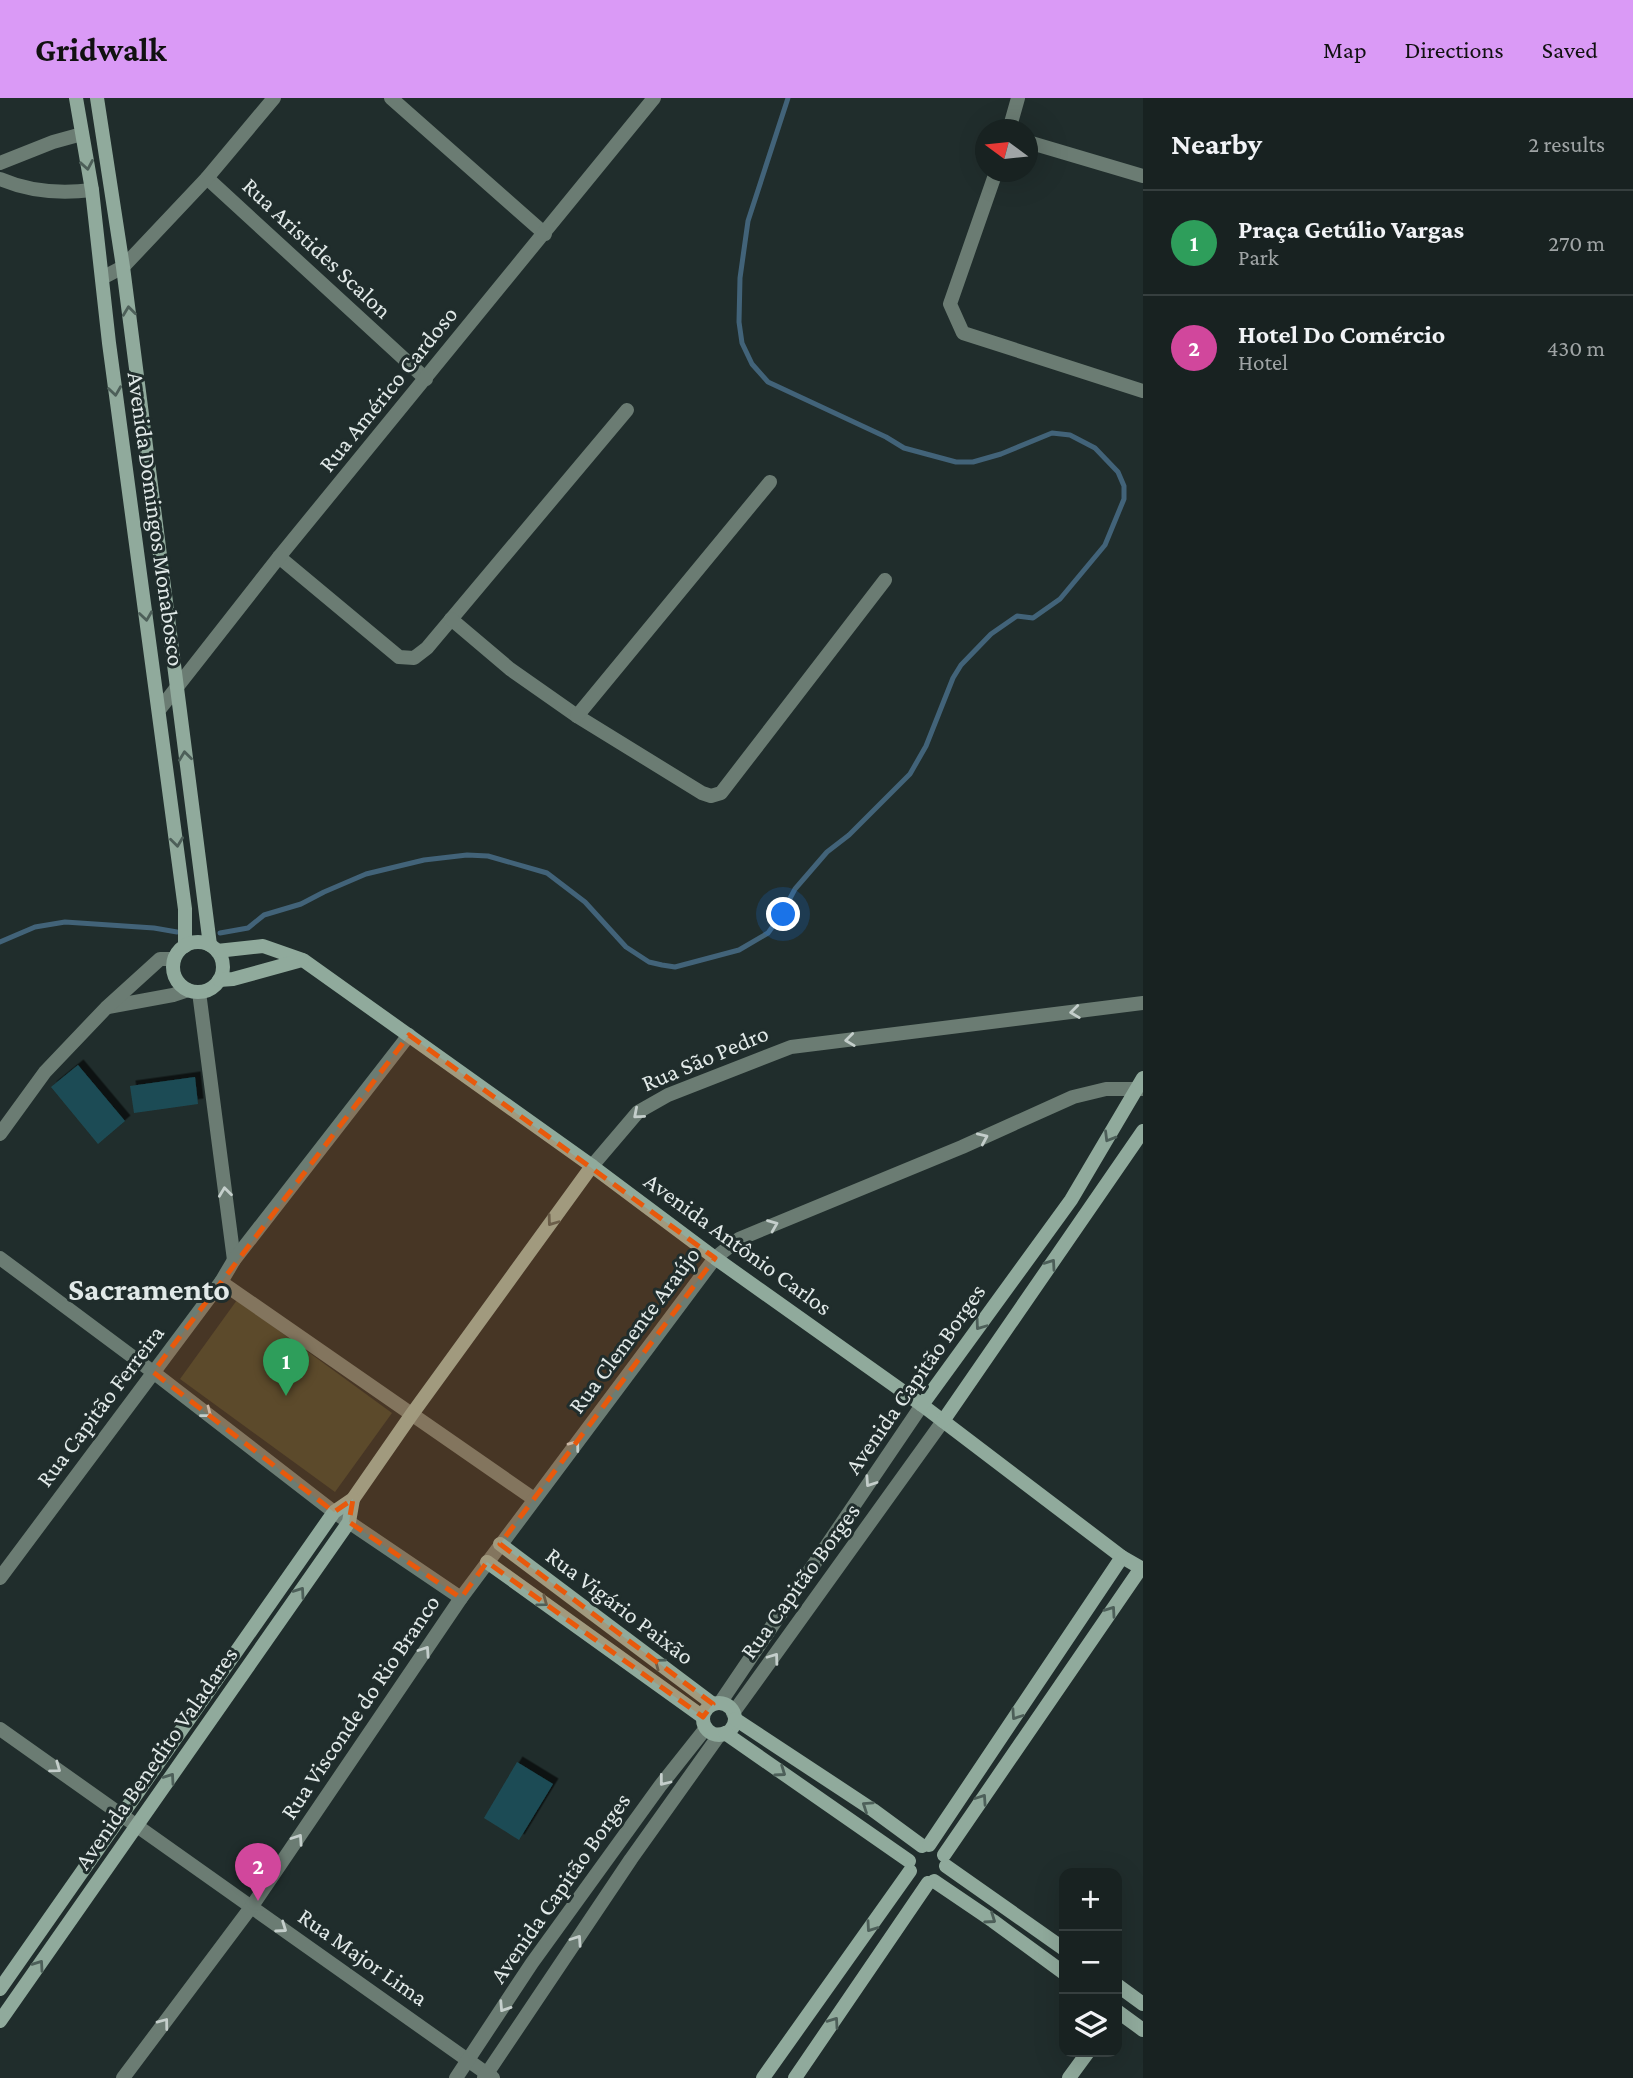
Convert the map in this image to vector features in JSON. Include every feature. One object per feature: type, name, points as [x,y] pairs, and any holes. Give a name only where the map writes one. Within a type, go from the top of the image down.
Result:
[{"type":"main road","name":"Avenida Domingos Monabosco","points":[[76,98],[92,190],[108,343],[185,909],[185,946]]},
{"type":"main road","points":[[97,98],[123,267],[177,687],[214,948],[223,965],[219,980],[207,990],[194,991],[177,980],[173,967],[179,951],[197,942],[214,948]]},
{"type":"main road","name":"Avenida Antônio Carlos","points":[[214,948],[263,946],[303,960],[922,1405],[1122,1557],[1142,1569]]},
{"type":"main road","points":[[219,980],[233,979],[303,960]]},
{"type":"main road","name":"Avenida Capitão Borges","points":[[922,1405],[1070,1200],[1141,1086]]},
{"type":"main road","name":"Rua Capitão Borges","points":[[943,1421],[1143,1131]]},
{"type":"main road","name":"Rua São Pedro","points":[[334,1512],[353,1499],[592,1166]]},
{"type":"main road","name":"Rua São Pedro","points":[[349,1522],[353,1499]]},
{"type":"main road","name":"Avenida Benedito Valadares","points":[[0,1989],[334,1512]]},
{"type":"main road","name":"Avenida Benedito Valadares","points":[[0,2021],[349,1522]]},
{"type":"main road","name":"Rua Vigário Paixão","points":[[500,1544],[717,1704]]},
{"type":"main road","points":[[763,2078],[833,1981],[910,1866],[914,1852],[926,1846],[1122,1557]]},
{"type":"main road","name":"Rua Vigário Paixão","points":[[487,1562],[705,1722]]},
{"type":"main road","points":[[795,2078],[931,1882],[942,1875],[945,1861],[1054,1693],[1142,1569]]},
{"type":"main road","points":[[1039,1681],[1054,1693]]},
{"type":"main road","points":[[734,1716],[732,1728],[722,1734],[715,1734],[705,1722],[707,1709],[717,1704],[728,1706],[734,1716],[926,1846],[941,1850],[945,1861],[1059,1945]]},
{"type":"main road","points":[[722,1734],[910,1866],[917,1880],[931,1882],[993,1921],[1059,1969]]},
{"type":"main road","points":[[833,1981],[852,1996]]},
{"type":"main road","points":[[1123,1990],[1143,2004]]},
{"type":"main road","points":[[1122,2015],[1143,2030]]},
{"type":"main road","points":[[1069,2078],[1084,2057]]},
{"type":"street","points":[[102,278],[123,267],[207,178],[274,98]]},
{"type":"street","points":[[391,98],[545,234]]},
{"type":"street","name":"Rua Américo Cardoso","points":[[159,710],[279,557],[654,98]]},
{"type":"street","points":[[1012,119],[1018,98]]},
{"type":"street","points":[[0,163],[53,142],[82,134]]},
{"type":"street","points":[[1038,145],[1143,176]]},
{"type":"street","name":"Rua Aristides Scalon","points":[[207,178],[426,379]]},
{"type":"street","points":[[0,179],[47,192],[92,190]]},
{"type":"street","points":[[993,182],[950,304],[963,333],[1143,391]]},
{"type":"street","points":[[279,557],[399,657],[414,658],[421,654],[627,410]]},
{"type":"street","points":[[577,716],[770,482]]},
{"type":"street","points":[[451,619],[510,669],[577,716],[711,796],[721,793],[885,580]]},
{"type":"street","points":[[0,1134],[46,1072],[106,1008],[160,959],[174,959]]},
{"type":"street","points":[[106,1008],[194,991],[234,1260]]},
{"type":"street","name":"Rua São Pedro","points":[[592,1166],[638,1112],[668,1095],[791,1047],[1143,1003]]},
{"type":"street","name":"Rua Capitão Ferreira","points":[[0,1578],[221,1282],[234,1260],[409,1035]]},
{"type":"street","name":"Rua Clemente Araújo","points":[[461,1598],[715,1258],[739,1239],[962,1147],[1073,1097],[1141,1086]]},
{"type":"street","points":[[0,1258],[334,1512],[461,1598]]},
{"type":"street","points":[[221,1282],[534,1499]]},
{"type":"street","name":"Avenida Capitão Borges","points":[[717,1704],[922,1405]]},
{"type":"street","name":"Rua Capitão Borges","points":[[734,1716],[943,1421]]},
{"type":"street","name":"Rua Visconde do Rio Branco","points":[[124,2078],[252,1906],[461,1598]]},
{"type":"street","name":"Avenida Capitão Borges","points":[[456,2078],[532,1963],[705,1722]]},
{"type":"street","name":"Rua Major Lima","points":[[0,1729],[469,2060],[488,2077]]},
{"type":"street","name":"Avenida Capitão Borges","points":[[488,2077],[631,1859],[722,1734]]},
{"type":"highlighted area","points":[[409,1035],[715,1258],[500,1544],[713,1704],[703,1717],[487,1562],[461,1598],[349,1522],[353,1499],[334,1512],[153,1372]]},
{"type":"green space","points":[[237,1300],[392,1413],[335,1492],[180,1379]]},
{"type":"building","points":[[78,1065],[125,1121],[98,1144],[51,1087]]},
{"type":"building","points":[[195,1077],[198,1104],[134,1113],[130,1086]]},
{"type":"building","points":[[517,1762],[553,1784],[519,1840],[484,1818]]},
{"type":"waterway","points":[[220,933],[248,928],[264,915],[301,904],[366,874],[424,860],[467,855],[488,856],[547,873],[585,902],[626,947],[649,962],[675,967],[739,950],[768,933],[795,889],[827,852],[849,835],[910,774],[926,746],[953,678],[961,665],[991,634],[1017,616],[1033,618],[1060,599],[1105,545],[1124,499],[1124,486],[1118,472],[1095,448],[1070,435],[1052,433],[1001,454],[973,462],[956,462],[904,448],[768,382],[752,364],[742,343],[739,322],[740,278],[748,221],[788,98]]},
{"type":"waterway","points":[[0,942],[35,927],[65,922],[177,932]]},
{"type":"place","name":"Praça Getúlio Vargas","points":[[286,1396]]},
{"type":"place","name":"Hotel Do Comércio","points":[[258,1901]]},
{"type":"district","name":"Sacramento","points":[[149,1289]]}]
